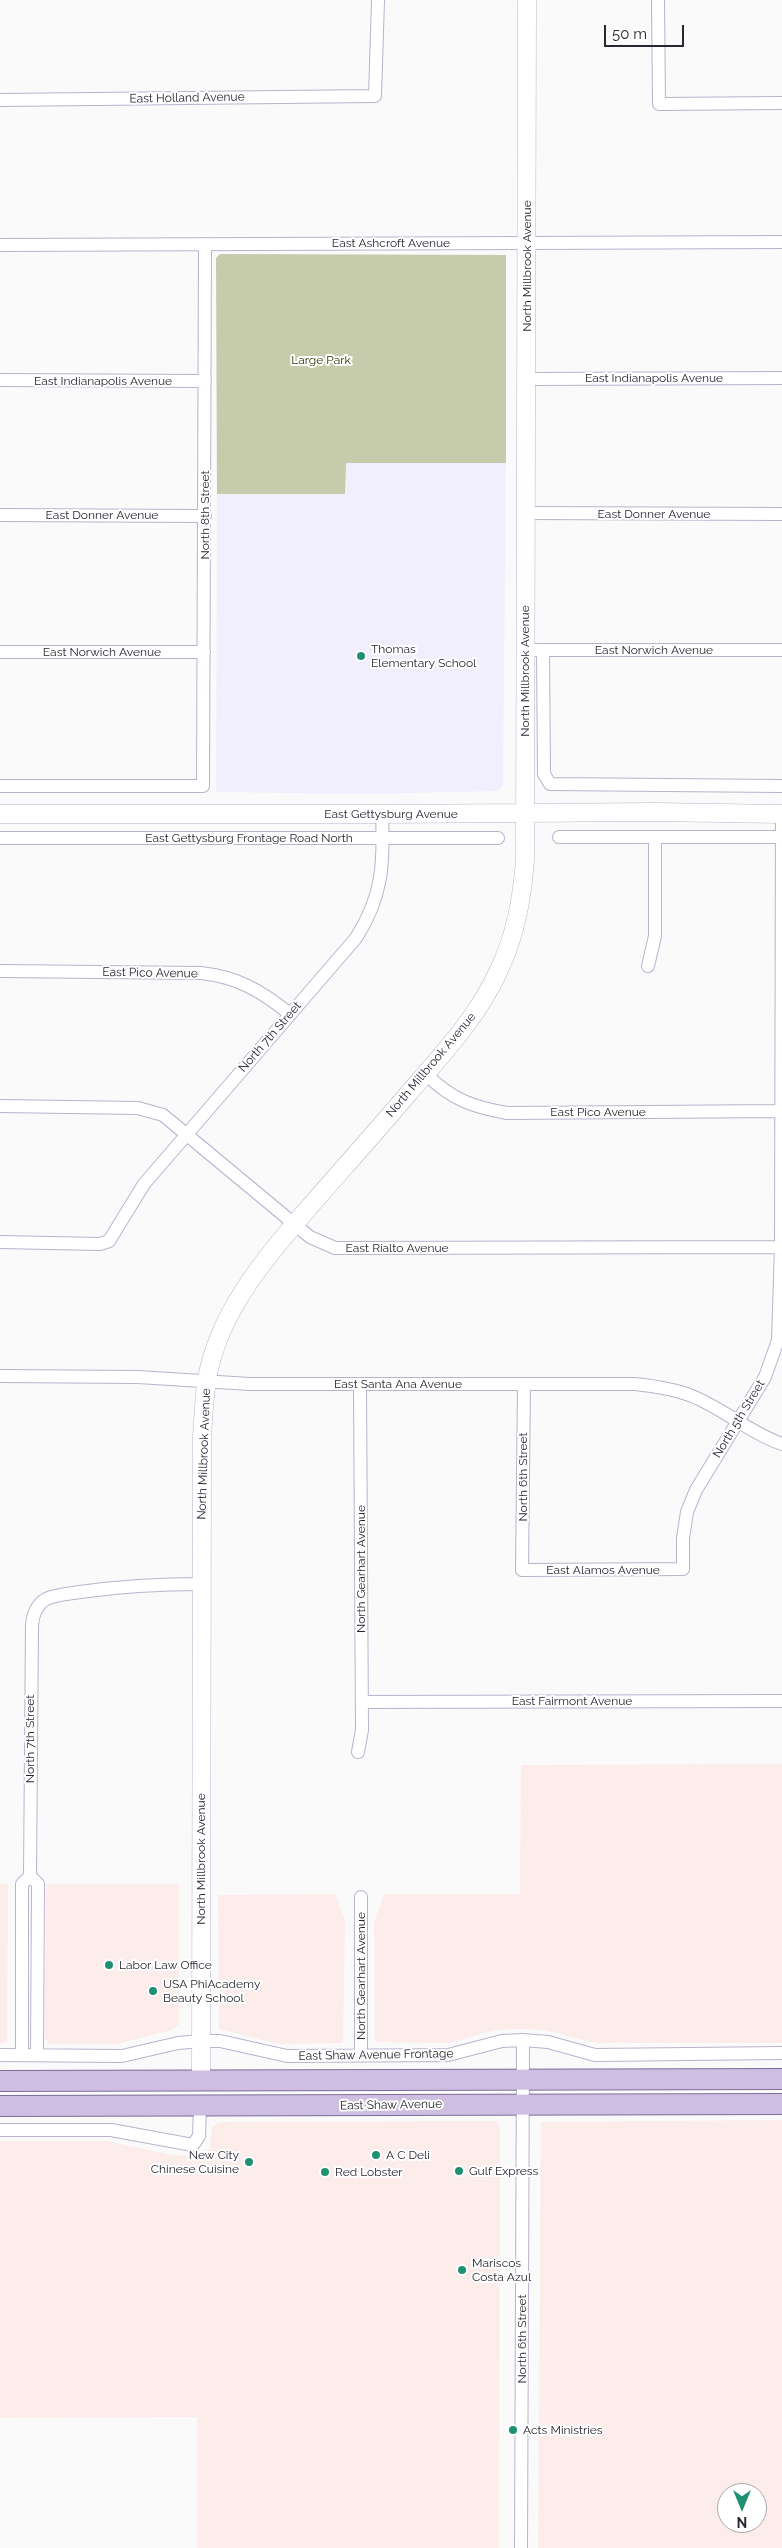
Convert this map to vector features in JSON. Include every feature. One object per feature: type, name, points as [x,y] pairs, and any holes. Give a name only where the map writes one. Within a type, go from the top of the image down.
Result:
[{"type":"main road","name":"East Shaw Avenue","points":[[0,2082],[782,2078]]},
{"type":"main road","points":[[0,2093],[38,2094],[87,2081]]},
{"type":"main road","name":"East Shaw Avenue","points":[[0,2106],[200,2107],[782,2104]]},
{"type":"street","name":"East Holland Avenue","points":[[0,100],[375,96],[378,0]]},
{"type":"street","name":"North Millbrook Avenue","points":[[200,2081],[202,1436],[206,1380],[224,1326],[262,1262],[426,1074],[477,1009],[499,970],[508,948],[522,897],[525,860],[527,0]]},
{"type":"street","points":[[658,0],[659,104],[782,103]]},
{"type":"street","name":"East Ashcroft Avenue","points":[[0,245],[782,242]]},
{"type":"street","name":"North 8th Street","points":[[0,786],[204,786],[205,244]]},
{"type":"street","name":"East Indianapolis Avenue","points":[[527,378],[782,378]]},
{"type":"street","name":"East Indianapolis Avenue","points":[[0,380],[205,381]]},
{"type":"street","name":"East Donner Avenue","points":[[526,513],[782,514]]},
{"type":"street","name":"East Donner Avenue","points":[[0,515],[205,516]]},
{"type":"street","name":"East Norwich Avenue","points":[[525,650],[782,650]]},
{"type":"street","name":"North Millbrook Avenue","points":[[543,650],[544,774],[550,784],[558,786],[782,786]]},
{"type":"street","name":"East Norwich Avenue","points":[[0,652],[204,652]]},
{"type":"street","name":"East Gettysburg Avenue","points":[[0,814],[782,814]]},
{"type":"street","name":"North 7th Street","points":[[0,1242],[100,1244],[109,1241],[127,1208],[144,1184],[356,938],[364,926],[377,899],[381,880],[382,814]]},
{"type":"street","name":"North 5th Street","points":[[684,1569],[683,1538],[687,1512],[696,1490],[765,1376],[778,1340],[781,1247],[782,814]]},
{"type":"street","points":[[559,837],[782,837]]},
{"type":"street","name":"East Gettysburg Frontage Road North","points":[[0,838],[498,838]]},
{"type":"street","points":[[648,966],[655,936],[656,838]]},
{"type":"street","name":"East Pico Avenue","points":[[0,971],[201,973],[226,976],[256,990],[290,1014]]},
{"type":"street","name":"East Pico Avenue","points":[[426,1074],[442,1090],[464,1103],[483,1109],[507,1113],[781,1111]]},
{"type":"street","name":"East Rialto Avenue","points":[[0,1106],[138,1108],[163,1115],[187,1133],[294,1225],[323,1244],[350,1249],[781,1247]]},
{"type":"street","name":"East Santa Ana Avenue","points":[[0,1376],[138,1377],[250,1384],[635,1384],[665,1387],[694,1397],[737,1422],[782,1444]]},
{"type":"street","name":"North 6th Street","points":[[522,1570],[524,1384]]},
{"type":"street","name":"North Gearhart Avenue","points":[[358,1752],[362,1730],[360,1385]]},
{"type":"street","name":"East Alamos Avenue","points":[[522,1570],[684,1569]]},
{"type":"street","name":"North 7th Street","points":[[22,2055],[22,1884],[30,1876],[32,1625],[35,1610],[39,1605],[56,1596],[127,1585],[202,1584]]},
{"type":"street","name":"East Fairmont Avenue","points":[[362,1702],[782,1701]]},
{"type":"street","name":"North 7th Street","points":[[30,1876],[38,1884],[37,2055]]},
{"type":"street","name":"North Gearhart Avenue","points":[[361,1897],[361,2055]]},
{"type":"street","name":"North 6th Street","points":[[522,2548],[523,2040]]},
{"type":"street","name":"East Shaw Avenue Frontage","points":[[0,2055],[122,2056],[178,2043],[200,2041],[232,2043],[281,2055],[448,2055],[502,2041],[523,2040],[548,2042],[595,2055],[782,2053]]},
{"type":"street","points":[[0,2130],[106,2129],[193,2145],[199,2136],[200,2107]]},
{"type":"shaded area","name":"Thomas Elementary School","points":[[345,463],[506,463],[503,785],[499,791],[361,794],[216,792],[217,494],[345,494]]},
{"type":"shaded area","points":[[782,1764],[782,2043],[595,2043],[544,2030],[520,2029],[495,2030],[449,2043],[375,2042],[374,1922],[384,1894],[520,1894],[521,1765]]},
{"type":"shaded area","points":[[0,1884],[8,1884],[7,2042],[0,2044]]},
{"type":"shaded area","points":[[46,1884],[179,1884],[179,2024],[172,2030],[116,2044],[50,2044],[45,2039]]},
{"type":"shaded area","points":[[335,1894],[345,1921],[343,2043],[278,2044],[219,2029],[218,1895]]},
{"type":"shaded area","points":[[782,2120],[782,2548],[538,2548],[541,2122]]},
{"type":"shaded area","points":[[495,2121],[500,2125],[499,2548],[197,2548],[197,2417],[0,2418],[0,2141],[107,2141],[172,2155],[198,2156],[210,2148],[212,2128],[219,2122]]},
{"type":"green space","name":"Large Park","points":[[220,254],[506,255],[506,463],[346,463],[345,494],[217,494],[216,258]]},
{"type":"place","name":"Thomas Elementary School","points":[[361,656]]},
{"type":"place","name":"Labor Law Office","points":[[109,1965]]},
{"type":"place","name":"USA PhiAcademy Beauty School","points":[[153,1991]]},
{"type":"place","name":"A C Deli","points":[[376,2155]]},
{"type":"place","name":"New City Chinese Cuisine","points":[[249,2162]]},
{"type":"place","name":"Gulf Express","points":[[459,2171]]},
{"type":"place","name":"Red Lobster","points":[[325,2172]]},
{"type":"place","name":"Mariscos Costa Azul","points":[[462,2270]]},
{"type":"place","name":"Acts Ministries","points":[[513,2430]]}]
